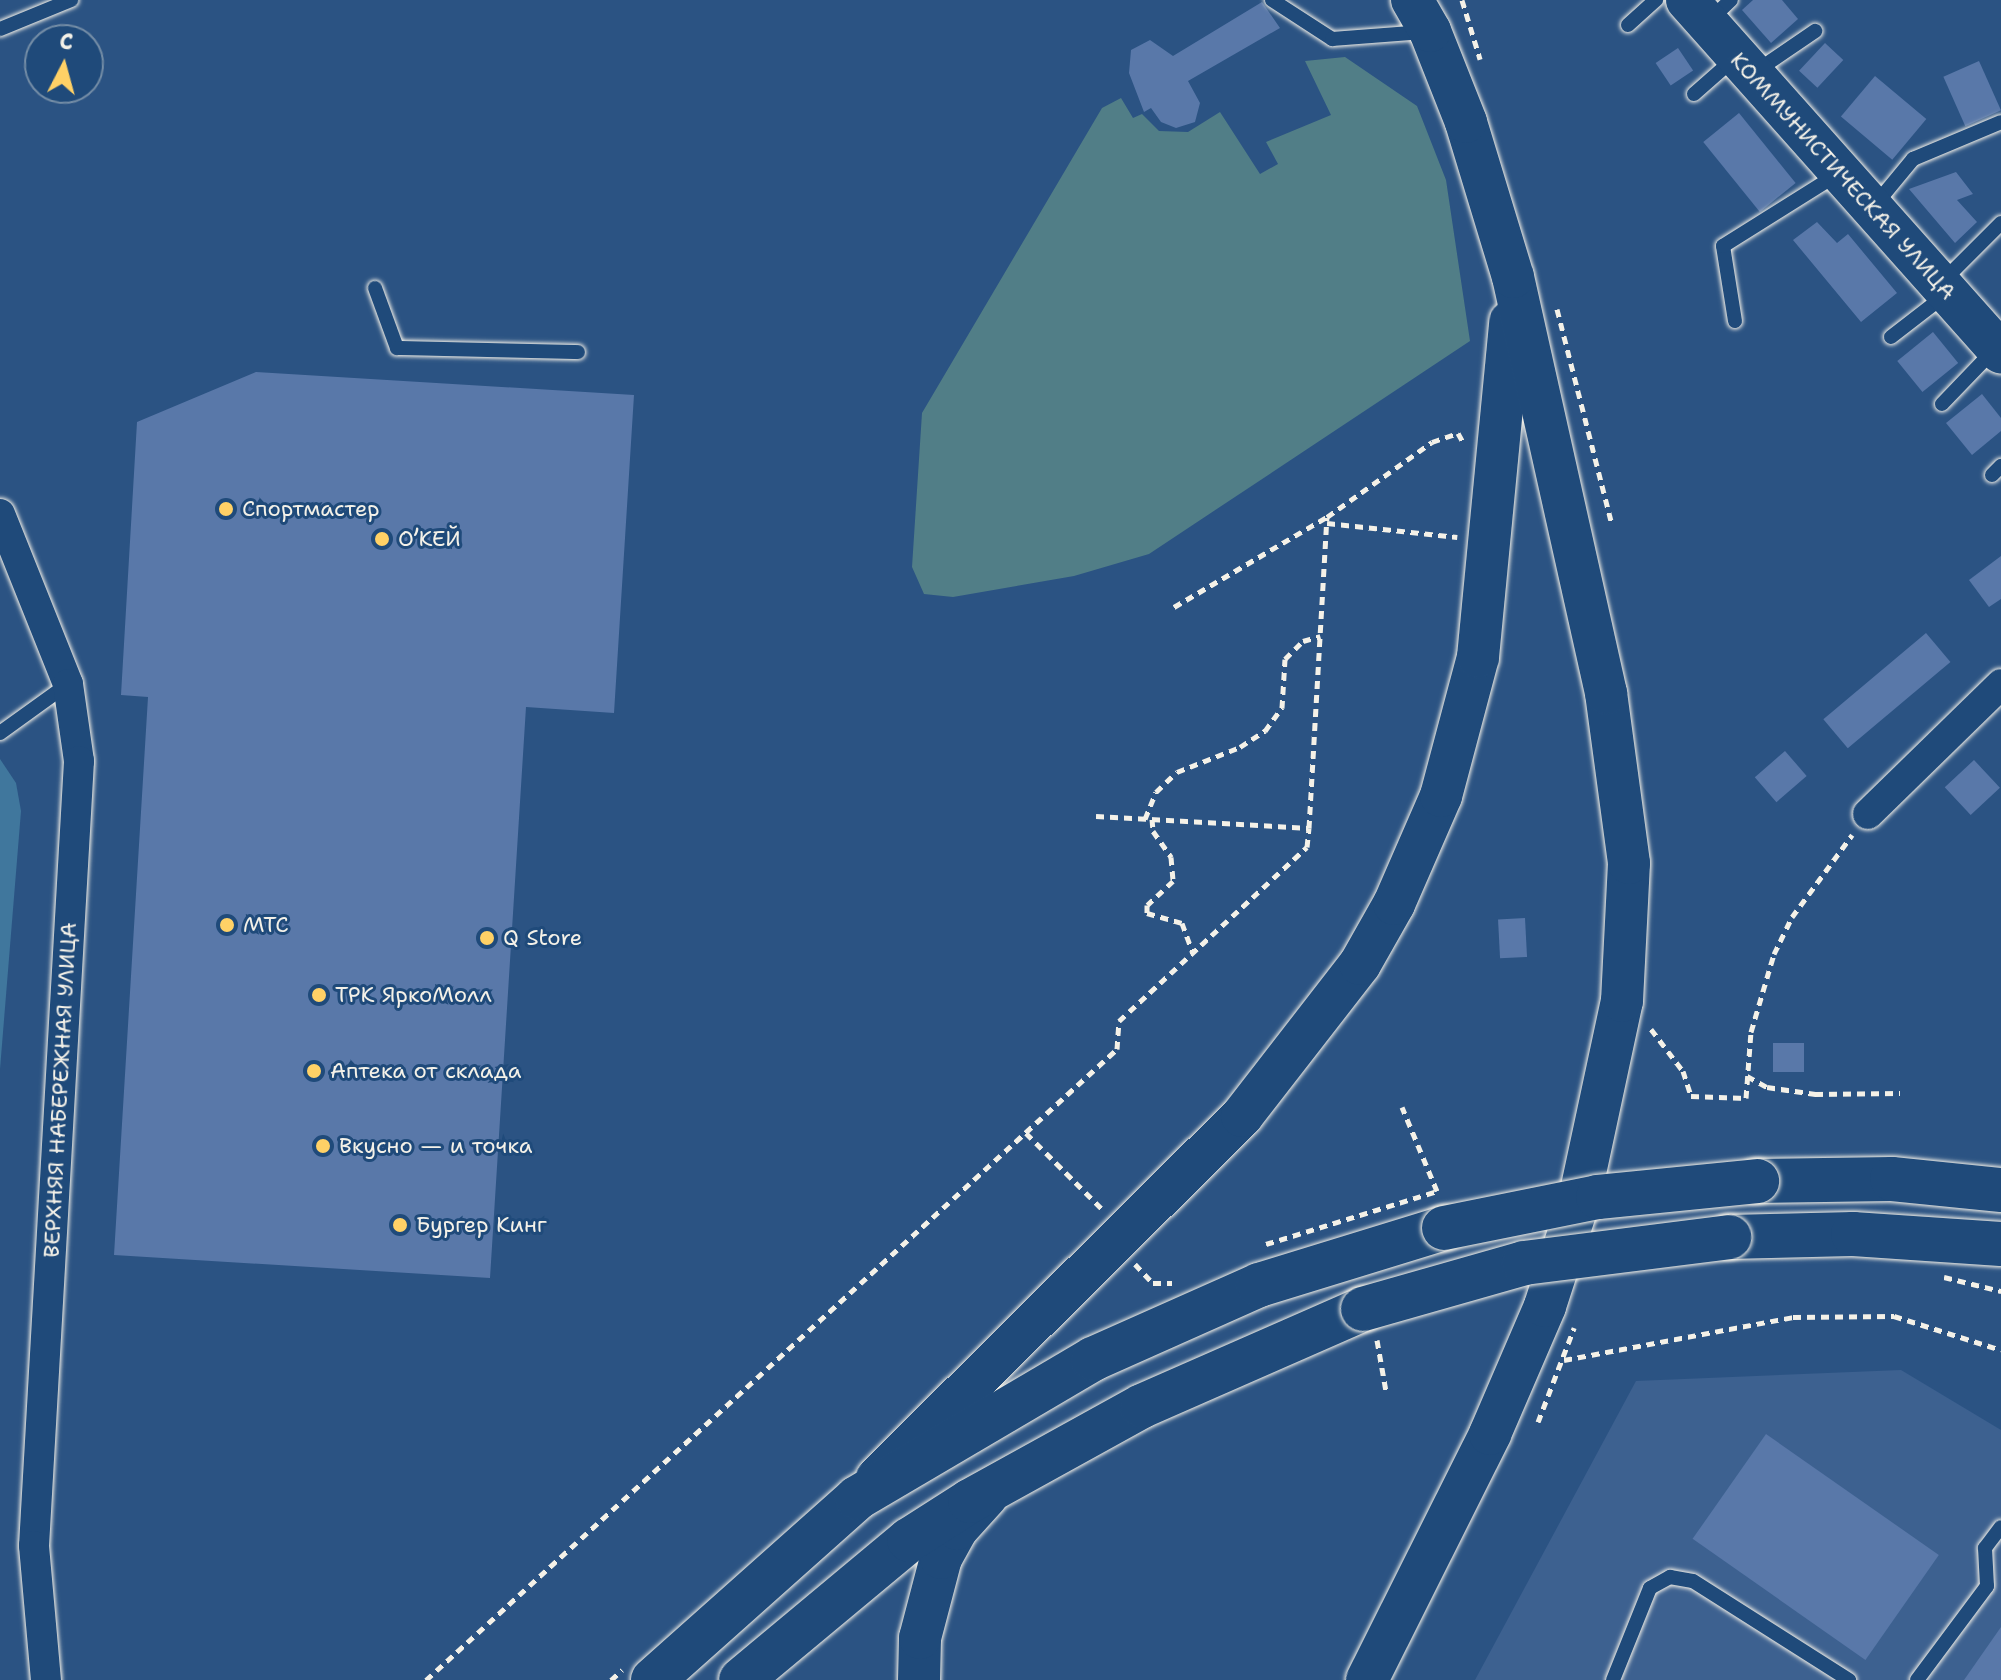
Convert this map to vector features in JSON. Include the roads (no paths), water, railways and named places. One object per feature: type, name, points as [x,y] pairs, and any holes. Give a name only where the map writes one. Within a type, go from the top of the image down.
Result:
[{"type":"main road","name":"КОММУНИСТИЧЕСКАЯ УЛИЦА","points":[[1708,8],[1744,66],[1999,350]]},
{"type":"main road","points":[[1367,1680],[1490,1434],[1545,1306],[1597,1134],[1622,1001],[1629,863],[1623,793],[1606,693],[1513,277],[1466,122],[1421,16]]},
{"type":"main road","points":[[653,1680],[857,1498],[1242,1116],[1360,964],[1394,904],[1441,796],[1478,657],[1513,277]]},
{"type":"main road","points":[[857,1498],[1093,1359],[1172,1321],[1259,1285],[1444,1228],[1598,1197],[1757,1181],[1892,1179],[2001,1190]]},
{"type":"main road","points":[[741,1680],[909,1540],[1142,1406],[1524,1263],[1729,1237],[1853,1234],[2001,1244]]},
{"type":"main road","points":[[919,1680],[920,1638],[941,1558],[957,1529],[995,1489]]},
{"type":"street","name":"ВЕРХНЯЯ НАБЕРЕЖНАЯ УЛИЦА","points":[[0,514],[68,684],[79,761],[34,1546],[46,1680]]},
{"type":"street","points":[[1868,814],[2001,684]]},
{"type":"lane","points":[[0,29],[71,0]]},
{"type":"lane","points":[[1272,0],[1332,39],[1421,16]]},
{"type":"lane","points":[[1628,25],[1656,0]]},
{"type":"lane","points":[[1694,94],[1815,31]]},
{"type":"lane","points":[[1871,210],[1913,159],[2001,122]]},
{"type":"lane","points":[[1735,321],[1723,246],[1839,173]]},
{"type":"lane","points":[[1891,337],[1944,288],[2001,223]]},
{"type":"lane","points":[[375,288],[397,348],[578,352]]},
{"type":"lane","points":[[1942,404],[1999,350]]},
{"type":"lane","points":[[0,733],[68,684]]},
{"type":"lane","points":[[1917,1680],[1987,1586],[1985,1548],[2001,1527]]},
{"type":"lane","points":[[1613,1680],[1650,1588],[1670,1577],[1693,1581],[1849,1680]]},
{"type":"place","name":"Спортмастер","points":[[226,509]]},
{"type":"place","name":"О’КЕЙ","points":[[382,539]]},
{"type":"place","name":"МТС","points":[[227,925]]},
{"type":"place","name":"Q Store","points":[[487,938]]},
{"type":"place","name":"ТРК ЯркоМолл","points":[[319,995]]},
{"type":"place","name":"Аптека от склада","points":[[314,1071]]},
{"type":"place","name":"Вкусно — и точка","points":[[323,1146]]},
{"type":"place","name":"Бургер Кинг","points":[[400,1225]]}]
